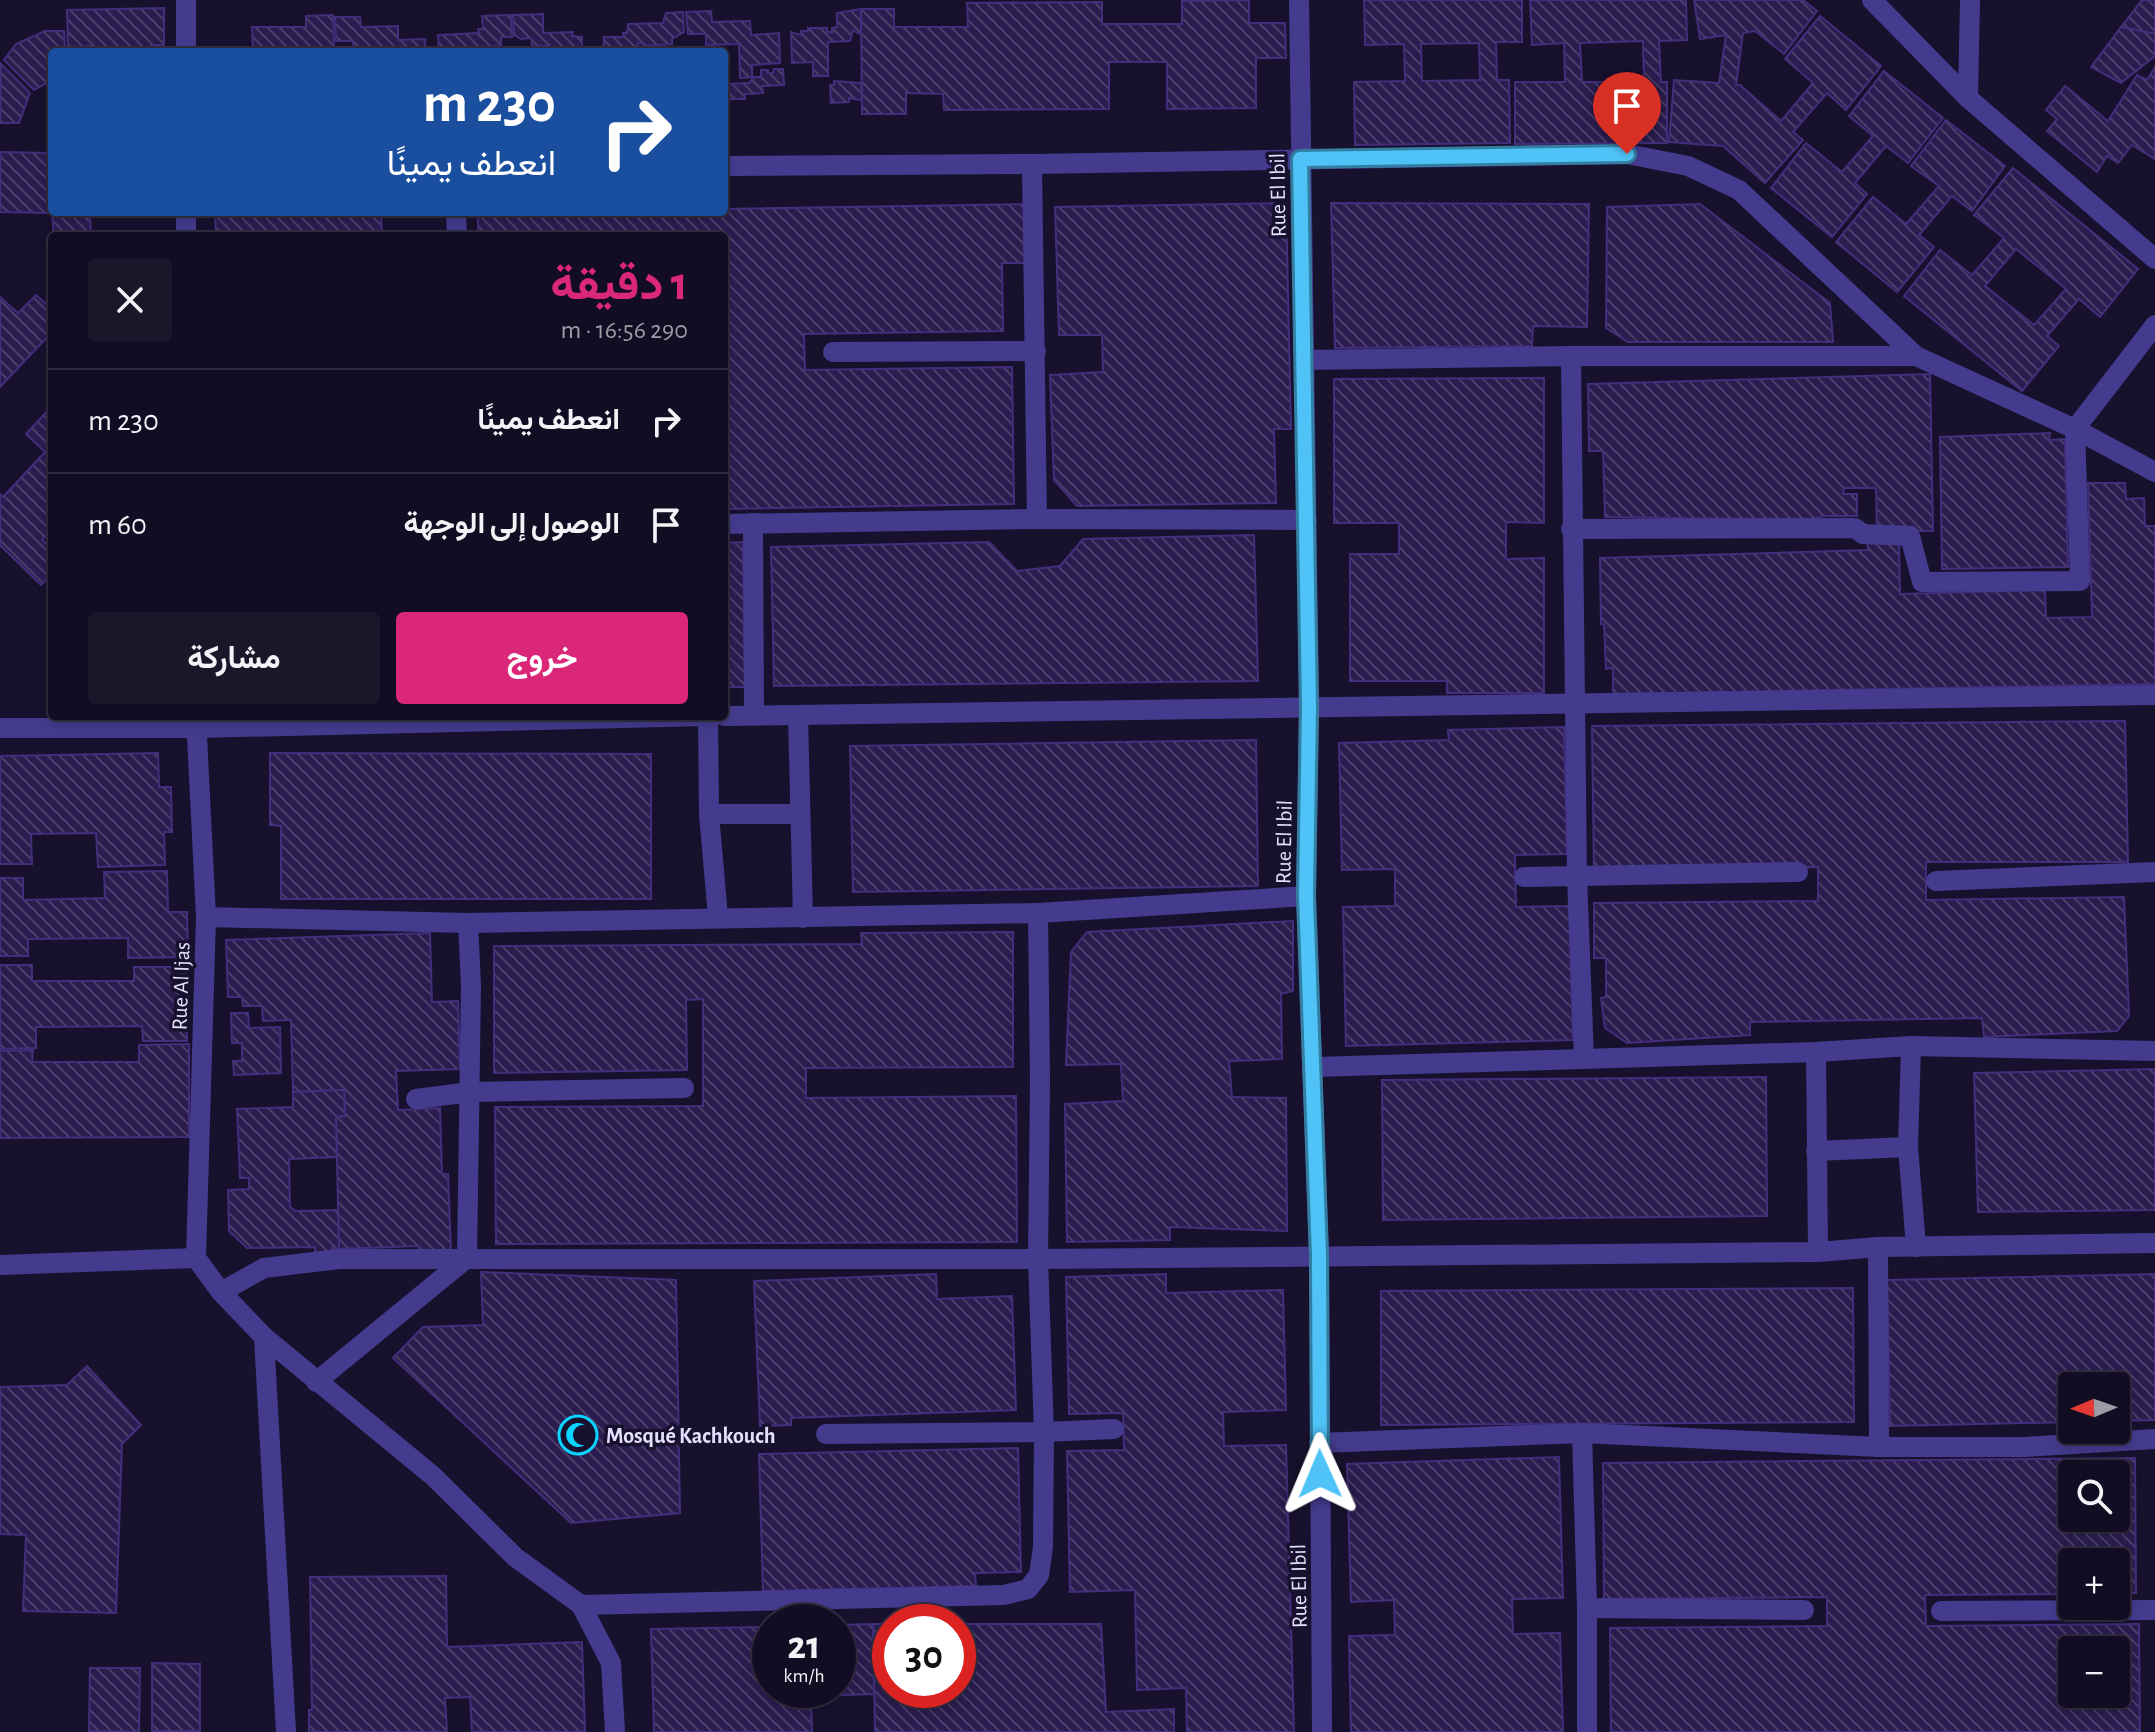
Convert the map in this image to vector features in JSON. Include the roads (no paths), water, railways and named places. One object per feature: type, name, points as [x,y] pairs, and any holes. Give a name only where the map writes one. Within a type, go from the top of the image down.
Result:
[{"type":"street","points":[[186,0],[186,48]]},
{"type":"street","name":"Rue El Ibil","points":[[1299,0],[1309,707],[1306,896],[1319,1255],[1322,1732]]},
{"type":"street","points":[[1872,0],[1968,98],[2155,259]]},
{"type":"street","points":[[1968,98],[1970,0]]},
{"type":"street","points":[[728,166],[1627,154],[1688,166],[1739,190],[1916,356],[2154,468]]},
{"type":"street","points":[[1032,164],[1037,519]]},
{"type":"street","points":[[1571,529],[1855,528],[1863,534],[1910,536],[1922,582],[2080,581],[2075,429],[2155,325]]},
{"type":"street","points":[[833,352],[1036,351]]},
{"type":"street","points":[[1571,356],[1577,877],[1584,1058]]},
{"type":"street","points":[[1305,360],[1916,356]]},
{"type":"street","points":[[728,524],[1037,519],[1307,520]]},
{"type":"street","points":[[753,523],[754,715]]},
{"type":"street","points":[[728,716],[2155,695]]},
{"type":"street","points":[[798,715],[803,918]]},
{"type":"street","points":[[0,728],[367,720]]},
{"type":"street","points":[[708,720],[709,814],[718,917]]},
{"type":"street","name":"Rue Al Ijas","points":[[196,722],[206,917],[196,1258]]},
{"type":"street","points":[[709,814],[800,814]]},
{"type":"street","points":[[1524,877],[1798,872]]},
{"type":"street","points":[[1936,881],[2155,872]]},
{"type":"street","points":[[206,917],[468,923],[803,918],[1038,913],[1306,896]]},
{"type":"street","points":[[581,1605],[1004,1595],[1028,1589],[1039,1575],[1043,1547],[1044,1432],[1038,1259],[1038,913]]},
{"type":"street","points":[[316,1382],[467,1258],[471,985],[468,923]]},
{"type":"street","points":[[1314,1067],[1816,1052],[1911,1046],[2155,1051]]},
{"type":"street","points":[[1911,1046],[1908,1147],[1916,1247]]},
{"type":"street","points":[[1816,1052],[1818,1252]]},
{"type":"street","points":[[416,1099],[470,1092],[684,1088]]},
{"type":"street","points":[[1816,1151],[1908,1147]]},
{"type":"street","points":[[221,1292],[264,1268],[339,1259],[1038,1259],[1818,1252],[1878,1247],[2155,1243]]},
{"type":"street","points":[[1878,1247],[1879,1447]]},
{"type":"street","points":[[0,1265],[196,1258],[221,1292],[264,1337],[433,1476],[515,1557],[581,1605],[611,1663],[615,1732]]},
{"type":"street","points":[[264,1337],[286,1732]]},
{"type":"street","points":[[826,1434],[1114,1429]]},
{"type":"street","points":[[1582,1433],[1587,1732]]},
{"type":"street","points":[[1319,1443],[1582,1433],[1879,1447],[2024,1447],[2155,1439]]},
{"type":"street","points":[[1587,1608],[1804,1610]]},
{"type":"street","points":[[1941,1611],[2155,1610]]},
{"type":"place","name":"Mosqué Kachkouch","points":[[578,1435]]}]
